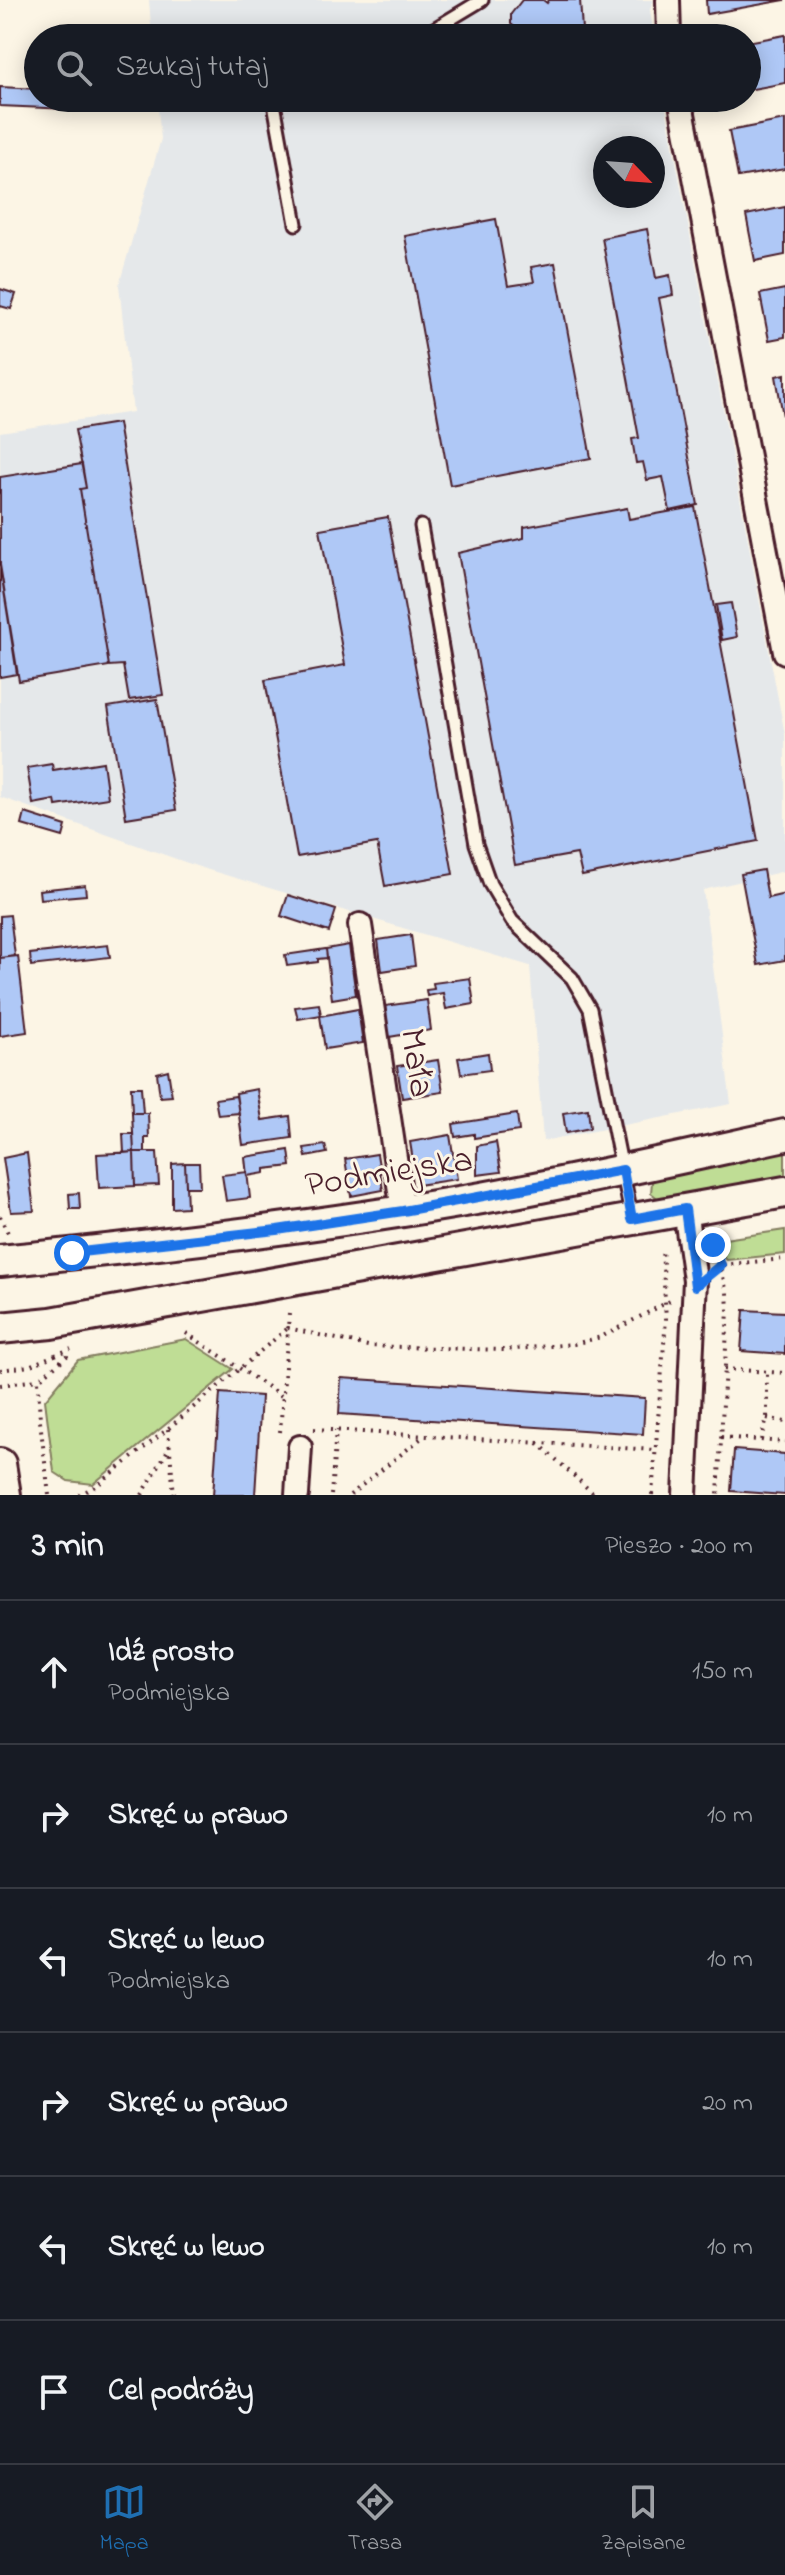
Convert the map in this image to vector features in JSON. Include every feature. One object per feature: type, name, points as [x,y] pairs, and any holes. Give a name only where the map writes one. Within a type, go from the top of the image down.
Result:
[{"type":"main road","name":"Podmiejska","points":[[0,1261],[277,1230],[403,1211],[623,1170],[785,1135]]},
{"type":"main road","points":[[0,1328],[51,1323],[785,1192]]},
{"type":"main road","points":[[0,1464],[5,1495]]},
{"type":"street","points":[[668,0],[669,24]]},
{"type":"street","points":[[683,112],[785,652]]},
{"type":"street","name":"Mała","points":[[360,925],[403,1211]]},
{"type":"street","points":[[685,1209],[695,1286],[685,1495]]},
{"type":"street","points":[[296,1436],[297,1495]]},
{"type":"lane","points":[[442,24],[482,0]]},
{"type":"lane","points":[[276,112],[296,224]]},
{"type":"lane","points":[[421,526],[476,844],[490,884],[512,921],[572,978],[590,1009],[632,1219]]},
{"type":"path","points":[[713,1245],[721,1265],[728,1310],[718,1495]]},
{"type":"path","points":[[652,1495],[666,1303],[662,1248]]},
{"type":"path","points":[[288,1328],[368,1346],[504,1350],[588,1341],[666,1303],[695,1286],[721,1265],[785,1259]]},
{"type":"path","points":[[281,1426],[289,1314]]},
{"type":"path","points":[[79,1495],[99,1484],[168,1429],[288,1328]]},
{"type":"path","points":[[186,1333],[283,1397]]},
{"type":"path","points":[[0,1385],[38,1380],[67,1356],[67,1351]]},
{"type":"path","points":[[724,1369],[785,1373]]},
{"type":"path","points":[[761,1440],[767,1418],[767,1372]]},
{"type":"path","points":[[38,1380],[49,1495]]},
{"type":"path","points":[[767,1418],[785,1422]]},
{"type":"path","points":[[281,1426],[296,1436],[336,1430],[655,1450]]},
{"type":"path","points":[[281,1426],[296,1436]]},
{"type":"path","points":[[168,1429],[174,1495]]},
{"type":"path","points":[[331,1495],[336,1430]]},
{"type":"path","points":[[350,1495],[424,1436]]},
{"type":"path","points":[[721,1437],[785,1442]]},
{"type":"path","points":[[538,1443],[595,1495]]},
{"type":"path","points":[[142,1495],[170,1446]]},
{"type":"shaded area","points":[[149,0],[653,0],[650,10],[652,24],[151,24]]},
{"type":"shaded area","points":[[158,112],[667,112],[785,735],[785,871],[703,890],[731,1104],[543,1141],[530,966],[202,868],[0,797],[0,432],[133,412],[119,285],[161,139]]},
{"type":"green space","points":[[785,1151],[785,1178],[660,1200],[651,1193],[652,1182],[657,1178]]},
{"type":"green space","points":[[785,1230],[785,1254],[727,1260],[718,1252],[725,1239]]},
{"type":"green space","points":[[186,1339],[233,1369],[93,1484],[68,1481],[54,1472],[45,1400],[78,1360]]},
{"type":"building","points":[[522,0],[543,0],[547,3],[549,0],[580,0],[582,24],[511,24],[511,14]]},
{"type":"building","points":[[706,0],[785,0],[707,14]]},
{"type":"building","points":[[785,35],[785,83],[761,87],[761,39]]},
{"type":"building","points":[[0,87],[24,88],[24,107],[0,106]]},
{"type":"building","points":[[785,120],[785,169],[738,177],[729,131]]},
{"type":"building","points":[[785,207],[785,255],[755,261],[746,215]]},
{"type":"building","points":[[496,219],[508,286],[534,282],[531,267],[555,263],[591,458],[450,485],[405,236]]},
{"type":"building","points":[[647,229],[656,278],[670,275],[673,295],[659,298],[698,505],[670,511],[663,477],[647,480],[643,462],[636,463],[632,439],[639,438],[602,238]]},
{"type":"building","points":[[0,289],[16,294],[11,309],[0,306]]},
{"type":"building","points":[[785,289],[785,337],[769,340],[760,294]]},
{"type":"building","points":[[785,374],[785,421],[784,422],[776,376]]},
{"type":"building","points":[[118,423],[163,695],[129,700],[123,665],[109,666],[80,489],[86,488],[75,430]]},
{"type":"building","points":[[82,464],[86,488],[80,489],[109,666],[19,681],[0,565],[0,477]]},
{"type":"building","points":[[695,507],[758,841],[582,876],[577,854],[515,865],[458,553],[524,538],[524,527],[627,508],[629,519]]},
{"type":"building","points":[[388,517],[453,874],[385,886],[377,843],[297,857],[265,680],[345,665],[320,529]]},
{"type":"building","points":[[0,565],[17,674],[0,677]]},
{"type":"building","points":[[731,603],[737,637],[722,640],[716,605]]},
{"type":"building","points":[[157,699],[176,810],[126,818],[108,707]]},
{"type":"building","points":[[103,762],[108,798],[56,806],[55,800],[33,804],[27,768],[52,764],[53,770]]},
{"type":"building","points":[[25,813],[66,826],[63,837],[22,825]]},
{"type":"building","points":[[763,870],[768,898],[785,894],[785,960],[758,965],[741,874]]},
{"type":"building","points":[[85,885],[86,895],[40,899],[39,890]]},
{"type":"building","points":[[288,895],[336,910],[329,932],[281,916]]},
{"type":"building","points":[[10,915],[15,956],[0,958],[0,916]]},
{"type":"building","points":[[411,935],[415,966],[382,971],[378,940]]},
{"type":"building","points":[[108,945],[110,957],[31,966],[30,954]]},
{"type":"building","points":[[349,945],[356,995],[332,999],[326,949]]},
{"type":"building","points":[[326,949],[327,958],[318,959],[318,962],[287,966],[285,955]]},
{"type":"building","points":[[18,956],[27,1032],[0,1036],[0,958]]},
{"type":"building","points":[[470,978],[474,1004],[446,1009],[443,993],[427,996],[426,990],[434,989],[433,983]]},
{"type":"building","points":[[427,1000],[431,1030],[389,1037],[385,1006]]},
{"type":"building","points":[[319,1004],[321,1015],[298,1019],[295,1007]]},
{"type":"building","points":[[358,1009],[363,1043],[325,1049],[320,1016]]},
{"type":"building","points":[[488,1053],[490,1070],[461,1074],[458,1058]]},
{"type":"building","points":[[438,1060],[443,1092],[402,1098],[397,1066]]},
{"type":"building","points":[[168,1070],[172,1096],[160,1097],[157,1073]]},
{"type":"building","points":[[131,1087],[141,1087],[143,1113],[132,1113]]},
{"type":"building","points":[[257,1089],[262,1120],[290,1116],[292,1138],[243,1145],[236,1093]]},
{"type":"building","points":[[236,1096],[239,1113],[218,1115],[215,1099]]},
{"type":"building","points":[[588,1109],[590,1128],[566,1133],[563,1113]]},
{"type":"building","points":[[132,1113],[148,1113],[149,1138],[145,1138],[145,1152],[134,1152]]},
{"type":"building","points":[[517,1114],[519,1131],[474,1138],[474,1134],[455,1137],[453,1124]]},
{"type":"building","points":[[123,1134],[133,1134],[134,1152],[124,1153]]},
{"type":"building","points":[[450,1135],[457,1179],[417,1185],[410,1142]]},
{"type":"building","points":[[496,1142],[501,1172],[477,1175],[477,1146]]},
{"type":"building","points":[[325,1145],[327,1153],[306,1157],[304,1148]]},
{"type":"building","points":[[289,1150],[291,1166],[265,1169],[265,1173],[247,1176],[245,1157]]},
{"type":"building","points":[[134,1152],[135,1186],[99,1188],[97,1154]]},
{"type":"building","points":[[134,1152],[157,1152],[159,1185],[135,1186]]},
{"type":"building","points":[[27,1153],[34,1211],[11,1212],[3,1158]]},
{"type":"building","points":[[377,1154],[383,1190],[351,1196],[345,1159]]},
{"type":"building","points":[[185,1163],[187,1207],[172,1208],[172,1164]]},
{"type":"building","points":[[185,1163],[199,1163],[200,1187],[186,1187]]},
{"type":"building","points":[[247,1172],[250,1198],[226,1201],[222,1175]]},
{"type":"building","points":[[79,1193],[80,1209],[70,1209],[69,1194]]},
{"type":"building","points":[[744,1310],[785,1312],[785,1354],[741,1351]]},
{"type":"building","points":[[341,1378],[645,1398],[643,1434],[339,1414]]},
{"type":"building","points":[[220,1393],[261,1396],[255,1495],[213,1495]]},
{"type":"building","points":[[734,1450],[785,1454],[785,1495],[731,1491]]},
{"type":"route","points":[[72,1253],[277,1230],[485,1197],[623,1170],[632,1219],[685,1209],[695,1286],[721,1265],[713,1245]]}]
